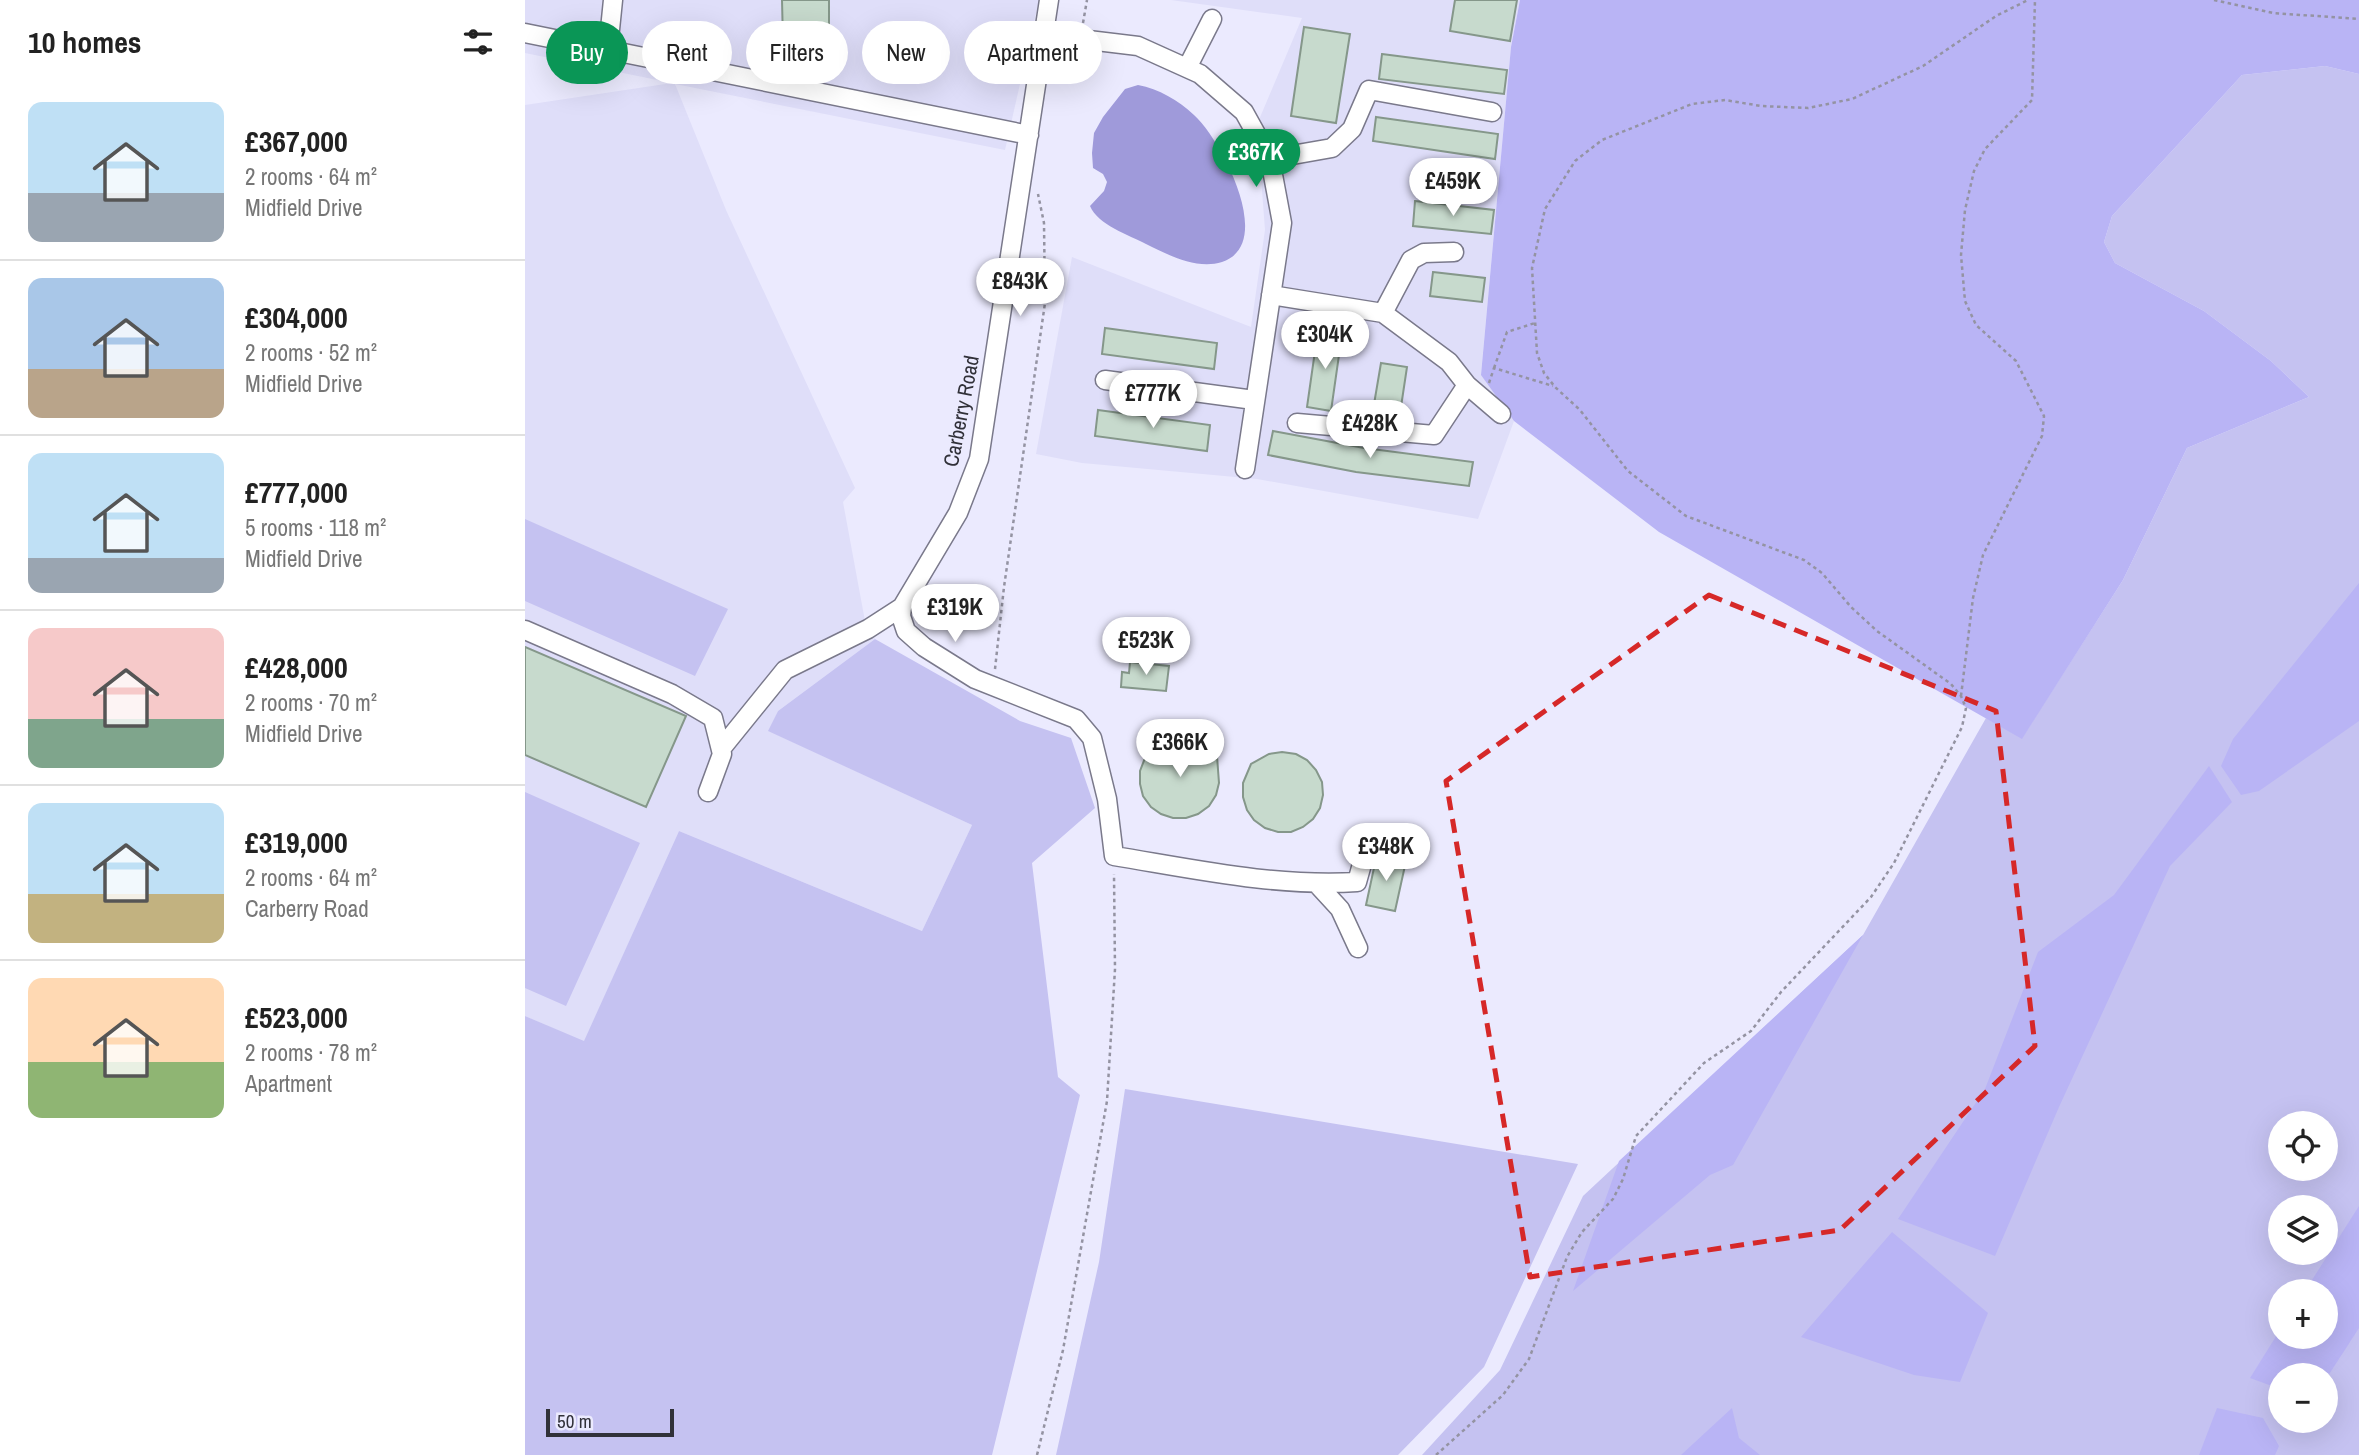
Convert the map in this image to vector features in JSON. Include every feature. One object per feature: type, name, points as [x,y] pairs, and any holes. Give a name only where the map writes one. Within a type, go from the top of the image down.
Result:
[{"type":"street","points":[[611,21],[613,0]]},
{"type":"street","name":"Carberry Road","points":[[1045,21],[1048,0]]},
{"type":"street","points":[[1187,68],[1212,19]]},
{"type":"street","points":[[525,33],[546,37]]},
{"type":"street","points":[[1102,42],[1137,46],[1200,74],[1244,112],[1269,159],[1282,223],[1245,469]]},
{"type":"street","points":[[628,53],[1028,135]]},
{"type":"street","name":"Carberry Road","points":[[902,607],[958,513],[979,459],[1035,84]]},
{"type":"street","points":[[1269,159],[1332,148],[1352,128],[1369,90],[1492,112]]},
{"type":"street","points":[[1383,313],[1411,260],[1424,253],[1454,252]]},
{"type":"street","points":[[1271,295],[1383,313],[1448,362],[1467,385],[1501,414]]},
{"type":"street","points":[[1105,380],[1254,400]]},
{"type":"street","points":[[1297,423],[1434,435],[1467,385]]},
{"type":"street","points":[[902,607],[901,617],[906,631],[924,647],[975,679],[1076,719],[1092,738],[1107,799],[1114,856],[1217,873],[1317,884],[1357,882],[1367,846]]},
{"type":"street","points":[[721,749],[785,670],[868,629],[902,607]]},
{"type":"street","points":[[525,631],[672,694],[713,718],[722,754],[708,792]]},
{"type":"street","points":[[1317,884],[1340,909],[1358,948]]},
{"type":"path","points":[[1083,21],[1087,0]]},
{"type":"path","points":[[1436,1455],[1503,1395],[1529,1359],[1567,1257],[1583,1232],[1613,1199],[1623,1179],[1636,1136],[1704,1063],[1751,1031],[1781,992],[1871,897],[1894,863],[1962,727],[1966,708],[1961,696],[1951,684],[1877,631],[1850,607],[1822,573],[1804,560],[1686,516],[1628,471],[1580,410],[1555,387],[1544,373],[1537,353],[1535,323],[1532,268],[1545,209],[1575,161],[1602,140],[1692,104],[1725,100],[1761,106],[1808,108],[1852,99],[1923,66],[1996,16],[2028,0]]},
{"type":"path","points":[[1961,696],[1973,598],[1983,555],[2042,436],[2044,416],[2016,361],[1976,325],[1965,301],[1961,255],[1965,210],[1974,172],[1985,149],[2032,100],[2035,0]]},
{"type":"path","points":[[2214,0],[2273,13],[2359,19]]},
{"type":"path","points":[[993,687],[1004,587],[1045,303],[1044,223],[1038,191]]},
{"type":"path","points":[[1483,399],[1507,332],[1535,323]]},
{"type":"path","points":[[1494,368],[1555,387]]},
{"type":"path","points":[[1038,1455],[1063,1350],[1107,1101],[1115,969],[1114,856]]},
{"type":"highlighted area","points":[[1709,595],[1996,711],[2035,1046],[1840,1230],[1530,1277],[1446,781]]},
{"type":"shaded area","points":[[525,0],[1039,0],[1034,21],[964,21],[964,84],[1020,84],[1005,150],[675,84],[732,84],[732,21],[642,21],[642,77],[628,74],[628,21],[546,21],[546,57],[525,53]]},
{"type":"shaded area","points":[[1171,0],[1520,0],[1511,47],[1481,374],[1514,421],[1478,519],[1257,479],[1082,463],[1036,454],[1072,257],[1251,327],[1265,230],[1261,177],[1247,148],[1302,18]]},
{"type":"shaded area","points":[[1520,0],[2359,0],[2359,74],[2325,66],[2242,75],[2112,216],[2104,242],[2115,263],[2204,311],[2271,361],[2309,397],[2187,448],[2123,580],[2022,739],[1659,532],[1514,421],[1481,375],[1511,47]]},
{"type":"shaded area","points":[[2325,66],[2359,74],[2359,1455],[1422,1455],[1500,1370],[1583,1196],[1863,935],[1986,718],[2022,738],[2123,580],[2187,448],[2309,397],[2271,361],[2204,311],[2115,263],[2104,242],[2112,216],[2242,75]]},
{"type":"shaded area","points":[[675,84],[726,210],[855,488],[843,502],[865,621],[875,639],[778,711],[769,731],[972,825],[922,931],[679,831],[584,1042],[525,1016],[525,105]]},
{"type":"shaded area","points":[[1138,85],[1168,96],[1194,115],[1205,127],[1229,167],[1244,214],[1244,235],[1238,251],[1222,262],[1193,263],[1173,257],[1107,224],[1090,206],[1104,191],[1107,182],[1103,174],[1093,168],[1094,133],[1125,89]]},
{"type":"shaded area","points":[[525,519],[728,609],[695,676],[525,601]]},
{"type":"shaded area","points":[[2359,583],[2359,721],[2259,791],[2241,795],[2221,766],[2233,739]]},
{"type":"shaded area","points":[[875,639],[1020,721],[1071,738],[1095,808],[1032,863],[1058,1077],[1080,1095],[992,1455],[525,1455],[525,1016],[584,1041],[679,831],[922,931],[972,825],[768,731],[778,711]]},
{"type":"shaded area","points":[[2209,766],[2232,802],[2170,866],[2059,1107],[1995,1256],[1898,1219],[1985,1089],[2038,952],[2114,895]]},
{"type":"shaded area","points":[[525,792],[640,843],[566,1006],[525,988]]},
{"type":"shaded area","points":[[1863,935],[1733,1165],[1710,1175],[1573,1291],[1619,1161]]},
{"type":"shaded area","points":[[1125,1089],[1578,1164],[1484,1367],[1398,1455],[1056,1455],[1099,1262]]},
{"type":"shaded area","points":[[2359,1206],[2359,1328],[2336,1363],[2268,1363],[2268,1385],[2250,1378],[2268,1349],[2338,1349],[2338,1279],[2313,1279],[2322,1265],[2338,1265],[2338,1239]]},
{"type":"shaded area","points":[[1892,1232],[1988,1313],[1960,1382],[1914,1375],[1801,1337]]},
{"type":"shaded area","points":[[1732,1408],[1739,1438],[1760,1455],[1681,1455]]},
{"type":"shaded area","points":[[2217,1408],[2263,1418],[2268,1433],[2272,1433],[2279,1446],[2275,1455],[2199,1455]]},
{"type":"building","points":[[782,0],[829,0],[829,21],[782,21]]},
{"type":"building","points":[[1455,0],[1517,0],[1510,41],[1450,31]]},
{"type":"building","points":[[1304,27],[1350,34],[1336,123],[1291,116]]},
{"type":"building","points":[[1382,54],[1507,70],[1504,94],[1379,79]]},
{"type":"building","points":[[1376,117],[1498,134],[1495,159],[1373,141]]},
{"type":"building","points":[[1415,201],[1494,210],[1491,234],[1413,226]]},
{"type":"building","points":[[1433,272],[1485,278],[1482,302],[1430,296]]},
{"type":"building","points":[[1105,328],[1217,343],[1214,369],[1102,354]]},
{"type":"building","points":[[1318,330],[1342,334],[1331,411],[1307,407]]},
{"type":"building","points":[[1381,363],[1407,367],[1399,420],[1372,416]]},
{"type":"building","points":[[1098,410],[1210,425],[1207,451],[1095,436]]},
{"type":"building","points":[[1273,431],[1364,448],[1473,462],[1469,486],[1356,472],[1268,455]]},
{"type":"building","points":[[525,647],[686,716],[646,807],[525,755]]},
{"type":"building","points":[[1130,662],[1169,666],[1166,691],[1121,687],[1122,672],[1129,673]]},
{"type":"building","points":[[1179,739],[1193,742],[1217,756],[1219,783],[1216,795],[1209,806],[1186,818],[1173,818],[1151,807],[1143,796],[1140,784],[1140,771],[1145,758],[1154,748],[1166,741]]},
{"type":"building","points":[[1269,754],[1296,754],[1307,760],[1322,782],[1320,808],[1313,819],[1291,832],[1265,828],[1254,820],[1243,797],[1243,783],[1251,764]]},
{"type":"building","points":[[1377,854],[1406,861],[1395,911],[1366,905]]}]
